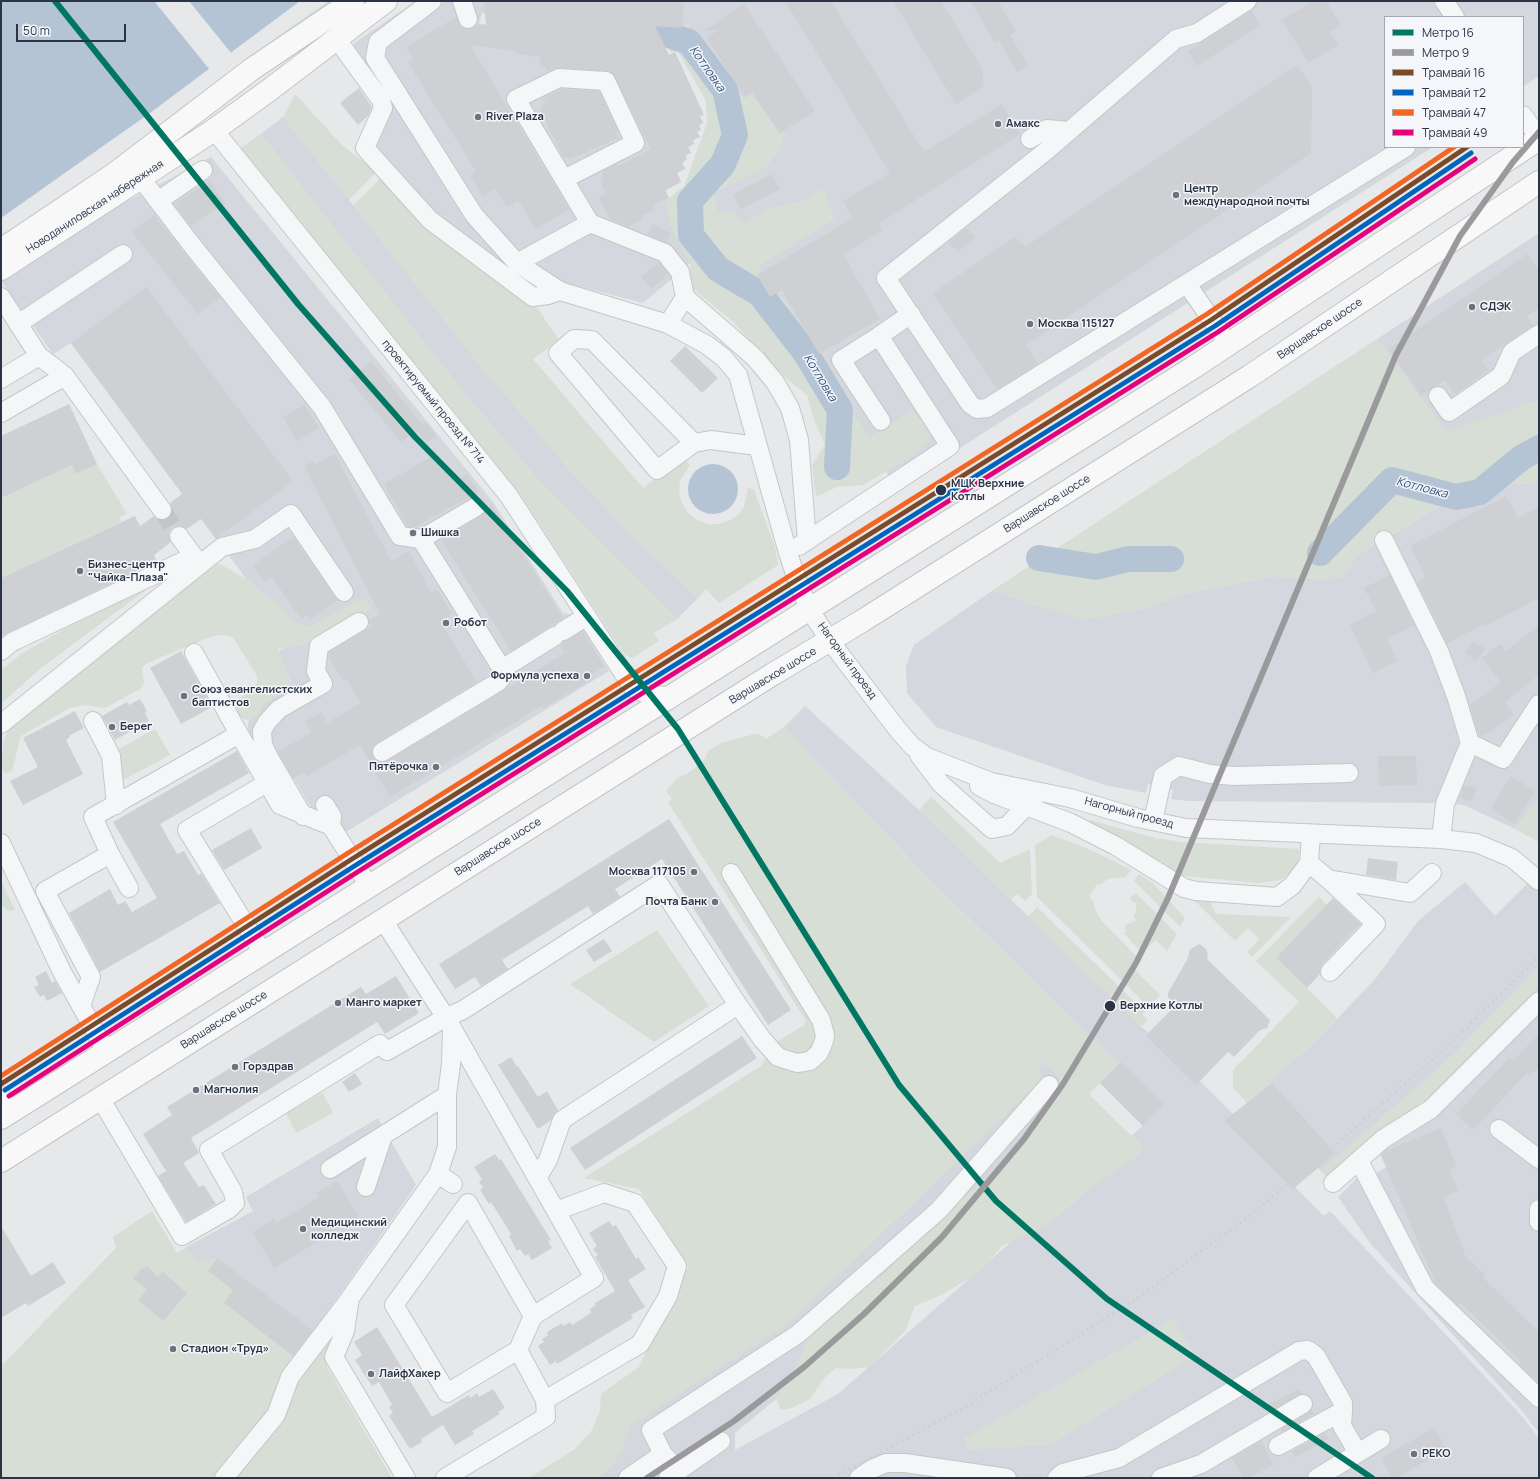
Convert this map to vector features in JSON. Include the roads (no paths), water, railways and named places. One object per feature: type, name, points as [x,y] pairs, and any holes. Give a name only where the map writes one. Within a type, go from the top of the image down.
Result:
[{"type":"main road","name":"Новоданиловская набережная","points":[[1,250],[113,175],[252,69],[353,1]]},
{"type":"main road","name":"Новоданиловская набережная","points":[[1,269],[214,130],[268,91],[342,46],[386,1]]},
{"type":"main road","points":[[4,1109],[106,1052],[1229,345],[1539,139]]},
{"type":"main road","name":"Варшавское шоссе","points":[[1,1161],[1250,376],[1539,182]]},
{"type":"street","points":[[342,46],[376,50],[378,42],[432,1]]},
{"type":"street","points":[[462,1],[468,19]]},
{"type":"street","points":[[1247,1],[1197,32],[1176,39],[1069,131],[886,278],[970,404],[977,409],[987,408],[1404,148]]},
{"type":"street","points":[[1444,1],[1454,16]]},
{"type":"street","points":[[342,46],[381,100],[383,108],[365,148],[430,220],[533,297],[548,295],[560,291]]},
{"type":"street","name":"Нагорный проезд","points":[[376,50],[375,58],[474,215],[517,263],[560,291],[668,324],[707,345],[724,358],[738,375],[788,553],[797,580],[810,609],[830,641],[898,730],[912,746],[927,757],[991,782],[1040,791],[1094,804],[1153,822],[1186,828],[1441,839],[1476,843],[1500,852],[1522,866],[1539,881]]},
{"type":"street","points":[[564,179],[635,143],[606,81],[559,78],[516,99],[590,223],[665,253],[680,272],[685,297],[755,358],[775,382],[790,408],[798,440],[807,541]]},
{"type":"street","points":[[1524,116],[1539,139]]},
{"type":"street","points":[[1030,140],[1047,129],[1069,131]]},
{"type":"street","name":"проектируемый проезд № 714","points":[[214,130],[509,496],[633,688],[635,705],[632,715],[625,725]]},
{"type":"street","points":[[158,201],[203,170]]},
{"type":"street","points":[[140,177],[191,244],[322,407],[400,536],[422,539],[476,507]]},
{"type":"street","points":[[517,263],[590,223]]},
{"type":"street","points":[[18,324],[123,254]]},
{"type":"street","points":[[1187,284],[1229,345]]},
{"type":"street","points":[[1,297],[39,356],[65,376],[162,510]]},
{"type":"street","points":[[668,324],[685,297]]},
{"type":"street","points":[[881,421],[841,360],[911,314]]},
{"type":"street","points":[[1438,396],[1448,412],[1501,376],[1512,352],[1539,334]]},
{"type":"street","points":[[788,553],[950,446],[879,336]]},
{"type":"street","points":[[694,443],[592,340],[574,339],[558,353],[657,470],[694,443],[711,440],[757,446]]},
{"type":"street","points":[[1,380],[39,356]]},
{"type":"street","points":[[7,409],[65,376]]},
{"type":"street","points":[[1,380],[10,384],[14,389],[15,400],[7,409]]},
{"type":"street","points":[[1,651],[12,642],[197,560],[222,547],[255,539],[291,514],[344,592]]},
{"type":"street","points":[[179,536],[197,560]]},
{"type":"street","points":[[382,752],[498,682],[503,676],[502,669],[422,539]]},
{"type":"street","points":[[1384,540],[1439,651],[1456,696],[1470,743],[1445,804],[1441,839]]},
{"type":"street","points":[[1,724],[197,560]]},
{"type":"street","points":[[502,669],[587,616]]},
{"type":"street","points":[[303,816],[263,745],[262,731],[267,722],[279,710],[324,684],[316,671],[320,646],[359,622]]},
{"type":"street","points":[[194,652],[280,805],[303,816],[331,826],[369,886]]},
{"type":"street","points":[[633,688],[649,695],[671,696]]},
{"type":"street","points":[[1470,743],[1503,760],[1539,704]]},
{"type":"street","points":[[93,721],[111,756],[116,805]]},
{"type":"street","points":[[129,888],[110,854],[93,817],[240,734]]},
{"type":"street","points":[[912,746],[942,784],[992,829],[1007,826],[1040,791]]},
{"type":"street","points":[[1153,822],[1163,776],[1179,766],[1210,774],[1234,776],[1349,773]]},
{"type":"street","points":[[965,773],[974,783],[994,794],[1071,824],[1116,846],[1184,888],[1196,891],[1277,897],[1292,886],[1309,862],[1311,834]]},
{"type":"street","points":[[262,953],[187,830],[267,783]]},
{"type":"street","points":[[325,805],[332,816],[331,826]]},
{"type":"street","points":[[1,843],[61,970],[106,1052]]},
{"type":"street","points":[[81,1006],[91,977],[45,890],[110,854]]},
{"type":"street","points":[[1309,862],[1376,924],[1330,972]]},
{"type":"street","points":[[100,1098],[182,1236],[229,1209],[235,1203],[234,1195],[209,1150],[380,1044],[387,1051],[448,1023],[463,1010],[659,884],[762,1039],[778,1057],[797,1064],[810,1061],[819,1053],[825,1035],[821,1020],[731,873]]},
{"type":"street","points":[[1328,879],[1410,893],[1432,873]]},
{"type":"street","points":[[383,920],[448,1023],[594,1278],[533,1316],[518,1350],[447,1393],[394,1306],[468,1203],[533,1316]]},
{"type":"street","points":[[1333,1183],[1383,1139],[1431,1109],[1539,1000]]},
{"type":"street","points":[[537,1178],[548,1160],[562,1120],[738,1005]]},
{"type":"street","points":[[224,1478],[276,1415],[290,1377],[350,1298],[438,1174],[447,1147],[447,1095],[451,1064],[448,1023]]},
{"type":"street","points":[[721,1441],[673,1475],[651,1430],[798,1334],[939,1210],[1049,1085]]},
{"type":"street","points":[[330,1168],[447,1095]]},
{"type":"street","points":[[1499,1129],[1539,1159]]},
{"type":"street","points":[[366,1187],[383,1136]]},
{"type":"street","points":[[1359,1161],[1425,1288],[1539,1398]]},
{"type":"street","points":[[438,1174],[453,1184]]},
{"type":"street","points":[[546,1400],[640,1344],[668,1296],[677,1266],[635,1203],[604,1193],[556,1211]]},
{"type":"street","points":[[1539,1209],[1539,1222]]},
{"type":"street","points":[[350,1298],[345,1331],[334,1357],[406,1478]]},
{"type":"street","points":[[445,1478],[546,1417],[546,1400],[518,1350]]},
{"type":"street","points":[[1057,1478],[1063,1473],[1119,1458],[1303,1350],[1312,1352],[1316,1356],[1343,1403],[1342,1426],[1358,1453]]},
{"type":"street","points":[[1161,1478],[1201,1464],[1303,1404]]},
{"type":"street","points":[[1278,1446],[1343,1411]]},
{"type":"street","points":[[1317,1478],[1381,1439]]},
{"type":"street","points":[[628,1478],[663,1454]]},
{"type":"street","points":[[859,1478],[872,1469],[886,1463],[905,1463],[1007,1478]]},
{"type":"water","points":[[1,1],[300,1],[150,113],[1,218]]},
{"type":"water","points":[[708,464],[718,464],[731,471],[738,484],[738,494],[731,507],[718,514],[708,514],[699,510],[692,503],[688,494],[688,484],[692,475],[699,468]]},
{"type":"waterway","name":"Котловка","points":[[622,29],[663,33],[689,42],[725,90],[735,135],[723,164],[690,201],[691,235],[718,269],[760,294],[805,352],[840,410],[837,467]]},
{"type":"waterway","name":"Котловка","points":[[1320,553],[1392,480],[1456,497],[1480,492],[1521,458],[1539,448]]},
{"type":"waterway","name":"Котловка","points":[[1039,558],[1096,567],[1128,559],[1171,559]]},
{"type":"tunnel","points":[[162,510],[179,536]]},
{"type":"railway","points":[[833,1478],[965,1407],[1138,1298],[1244,1220],[1331,1149],[1447,1047],[1539,956]]},
{"type":"metro line","name":"16","points":[[55,1],[298,304],[415,437],[567,591],[678,729],[899,1085],[996,1201],[1107,1299],[1372,1478]]},
{"type":"metro line","name":"9","points":[[647,1478],[734,1421],[804,1367],[864,1314],[942,1237],[1024,1139],[1063,1084],[1136,963],[1168,898],[1396,355],[1460,236],[1513,162],[1539,132]]},
{"type":"tram line","name":"47","points":[[1,1076],[348,853],[1207,314],[1453,148]]},
{"type":"tram line","name":"16","points":[[1,1084],[352,859],[1211,320],[1466,148]]},
{"type":"tram line","name":"т2","points":[[5,1090],[356,865],[1215,326],[1471,153]]},
{"type":"tram line","name":"49","points":[[9,1096],[359,871],[1218,332],[1475,159]]},
{"type":"place","name":"River Plaza","points":[[478,117]]},
{"type":"place","name":"Амакс","points":[[998,124]]},
{"type":"place","name":"Центр международной почты","points":[[1176,195]]},
{"type":"place","name":"СДЭК","points":[[1472,307]]},
{"type":"place","name":"Москва 115127","points":[[1030,324]]},
{"type":"place","name":"МЦК Верхние Котлы","points":[[941,490]]},
{"type":"place","name":"Шишка","points":[[413,533]]},
{"type":"place","name":"Бизнес-центр \"Чайка-Плаза\"","points":[[80,571]]},
{"type":"place","name":"Робот","points":[[446,623]]},
{"type":"place","name":"Формула успеха","points":[[587,676]]},
{"type":"place","name":"Союз евангелистских баптистов","points":[[184,696]]},
{"type":"place","name":"Берег","points":[[112,727]]},
{"type":"place","name":"Пятёрочка","points":[[436,767]]},
{"type":"place","name":"Москва 117105","points":[[694,872]]},
{"type":"place","name":"Почта Банк","points":[[715,902]]},
{"type":"place","name":"Манго маркет","points":[[338,1003]]},
{"type":"place","name":"Верхние Котлы","points":[[1110,1006]]},
{"type":"place","name":"Горздрав","points":[[235,1067]]},
{"type":"place","name":"Магнолия","points":[[196,1090]]},
{"type":"place","name":"Медицинский колледж","points":[[303,1229]]},
{"type":"place","name":"Стадион «Труд»","points":[[173,1349]]},
{"type":"place","name":"ЛайфХакер","points":[[371,1374]]},
{"type":"place","name":"PEKO","points":[[1414,1454]]}]
